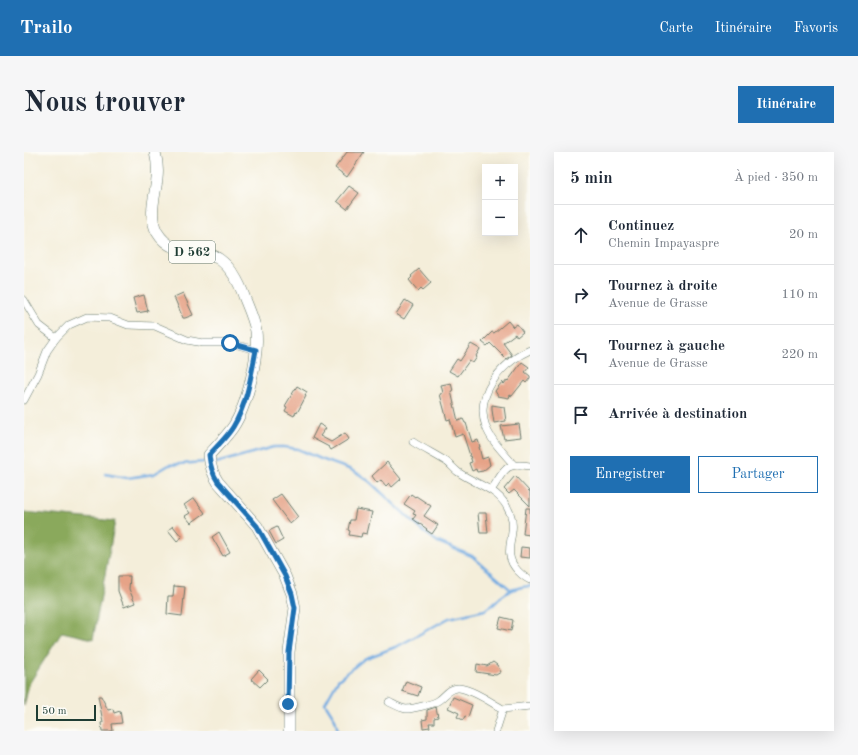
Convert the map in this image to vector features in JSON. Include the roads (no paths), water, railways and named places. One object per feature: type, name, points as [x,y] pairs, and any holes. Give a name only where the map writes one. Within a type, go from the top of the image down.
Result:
[{"type":"main road","name":"D 562","points":[[154,152],[156,158],[157,178],[152,205],[153,220],[158,233],[167,243],[178,250],[213,256],[231,270],[240,286],[255,329],[257,343],[256,350],[242,410],[232,428],[209,455],[212,474],[257,526],[285,576],[292,594],[295,608],[289,652],[289,731]]},
{"type":"street","points":[[24,300],[40,325],[56,338]]},
{"type":"street","points":[[24,400],[56,338],[69,325],[87,317],[110,318],[128,325],[154,326],[187,340],[203,343],[230,343],[256,350]]},
{"type":"street","points":[[513,464],[491,438],[486,429],[483,400],[494,378],[515,358],[530,350]]},
{"type":"street","points":[[412,442],[448,463],[458,472],[492,489],[499,495],[510,512],[512,520],[509,552],[512,563],[523,576],[530,580]]},
{"type":"street","points":[[492,489],[505,469],[513,464],[530,466]]},
{"type":"street","points":[[389,702],[401,708],[408,709],[438,702],[451,689],[458,687],[472,692],[503,709],[530,706]]},
{"type":"street","points":[[496,731],[503,709]]},
{"type":"waterway","points":[[216,463],[274,447],[284,447],[298,449],[349,469],[370,482],[424,532],[438,542],[472,556],[511,590]]},
{"type":"waterway","points":[[105,474],[127,478],[154,474],[169,465],[204,462]]},
{"type":"waterway","points":[[338,731],[335,719],[325,703],[338,680],[364,659],[398,646],[449,618],[485,610],[511,590],[530,586]]}]
